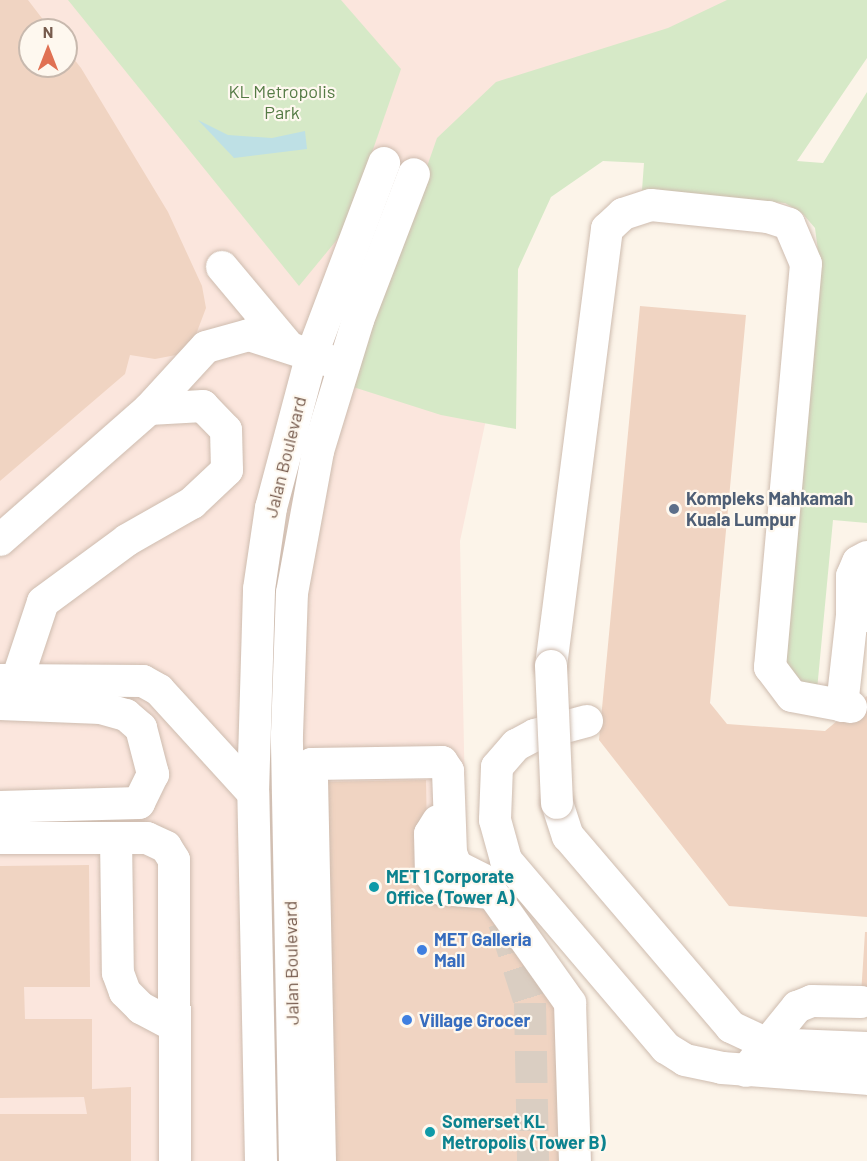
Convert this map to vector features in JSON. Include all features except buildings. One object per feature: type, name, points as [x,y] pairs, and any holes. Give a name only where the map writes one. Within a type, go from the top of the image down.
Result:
[{"type":"street","name":"Jalan Boulevard","points":[[261,1161],[253,779],[259,589],[271,508],[300,350],[384,163]]},
{"type":"street","name":"Jalan Boulevard","points":[[295,1161],[300,764],[292,593],[304,512],[344,365],[414,174]]},
{"type":"street","points":[[867,557],[858,562],[852,576],[859,615],[846,706],[792,696],[775,677],[768,656],[806,264],[789,224],[768,217],[651,205],[623,214],[607,229],[551,666],[557,803],[568,836],[731,1027],[767,1044],[867,1048]]},
{"type":"street","points":[[222,267],[300,350]]},
{"type":"street","points":[[0,540],[148,409],[206,346],[249,335],[344,365]]},
{"type":"street","points":[[6,688],[43,602],[127,540],[192,503],[227,470],[226,430],[204,406],[148,409]]},
{"type":"street","points":[[6,688],[143,681],[159,690],[253,779],[300,764],[442,762],[448,771],[448,806],[456,866],[471,871],[570,1003],[575,1161]]},
{"type":"street","points":[[0,807],[139,803],[153,774],[141,728],[126,715],[6,688]]},
{"type":"street","points":[[587,721],[536,735],[516,746],[497,767],[495,820],[506,860],[666,1048],[686,1060],[746,1071],[867,1079]]},
{"type":"street","points":[[300,764],[320,1161]]},
{"type":"street","points":[[0,838],[147,838],[166,847],[174,860],[175,1161]]},
{"type":"street","points":[[116,838],[118,973],[125,992],[141,1008],[175,1026]]},
{"type":"street","points":[[746,1071],[796,1007],[812,1001],[861,1002]]},
{"type":"street","points":[[554,1161],[553,1098],[572,1075]]},
{"type":"shaded area","points":[[0,0],[867,0],[536,186],[460,541],[466,852],[581,989],[592,1161],[0,1161]]},
{"type":"green space","name":"KL Metropolis Park","points":[[68,0],[341,0],[401,69],[345,230],[299,286]]},
{"type":"green space","points":[[727,0],[867,0],[867,58],[797,161],[823,163],[867,92],[867,523],[833,520],[817,690],[801,686],[783,660],[820,267],[815,228],[802,213],[785,203],[642,190],[644,163],[603,161],[551,197],[518,269],[516,429],[441,415],[350,386],[437,138],[496,82],[668,28]]},
{"type":"water","points":[[198,120],[228,135],[272,138],[305,131],[307,149],[234,158]]},
{"type":"tunnel","points":[[504,922],[530,1003],[533,1161]]},
{"type":"place","name":"Kompleks Mahkamah Kuala Lumpur","points":[[674,509]]},
{"type":"place","name":"MET 1 Corporate Office (Tower A)","points":[[374,887]]},
{"type":"place","name":"MET Galleria Mall","points":[[422,950]]},
{"type":"place","name":"Village Grocer","points":[[407,1020]]},
{"type":"place","name":"Somerset KL Metropolis (Tower B)","points":[[430,1132]]}]
